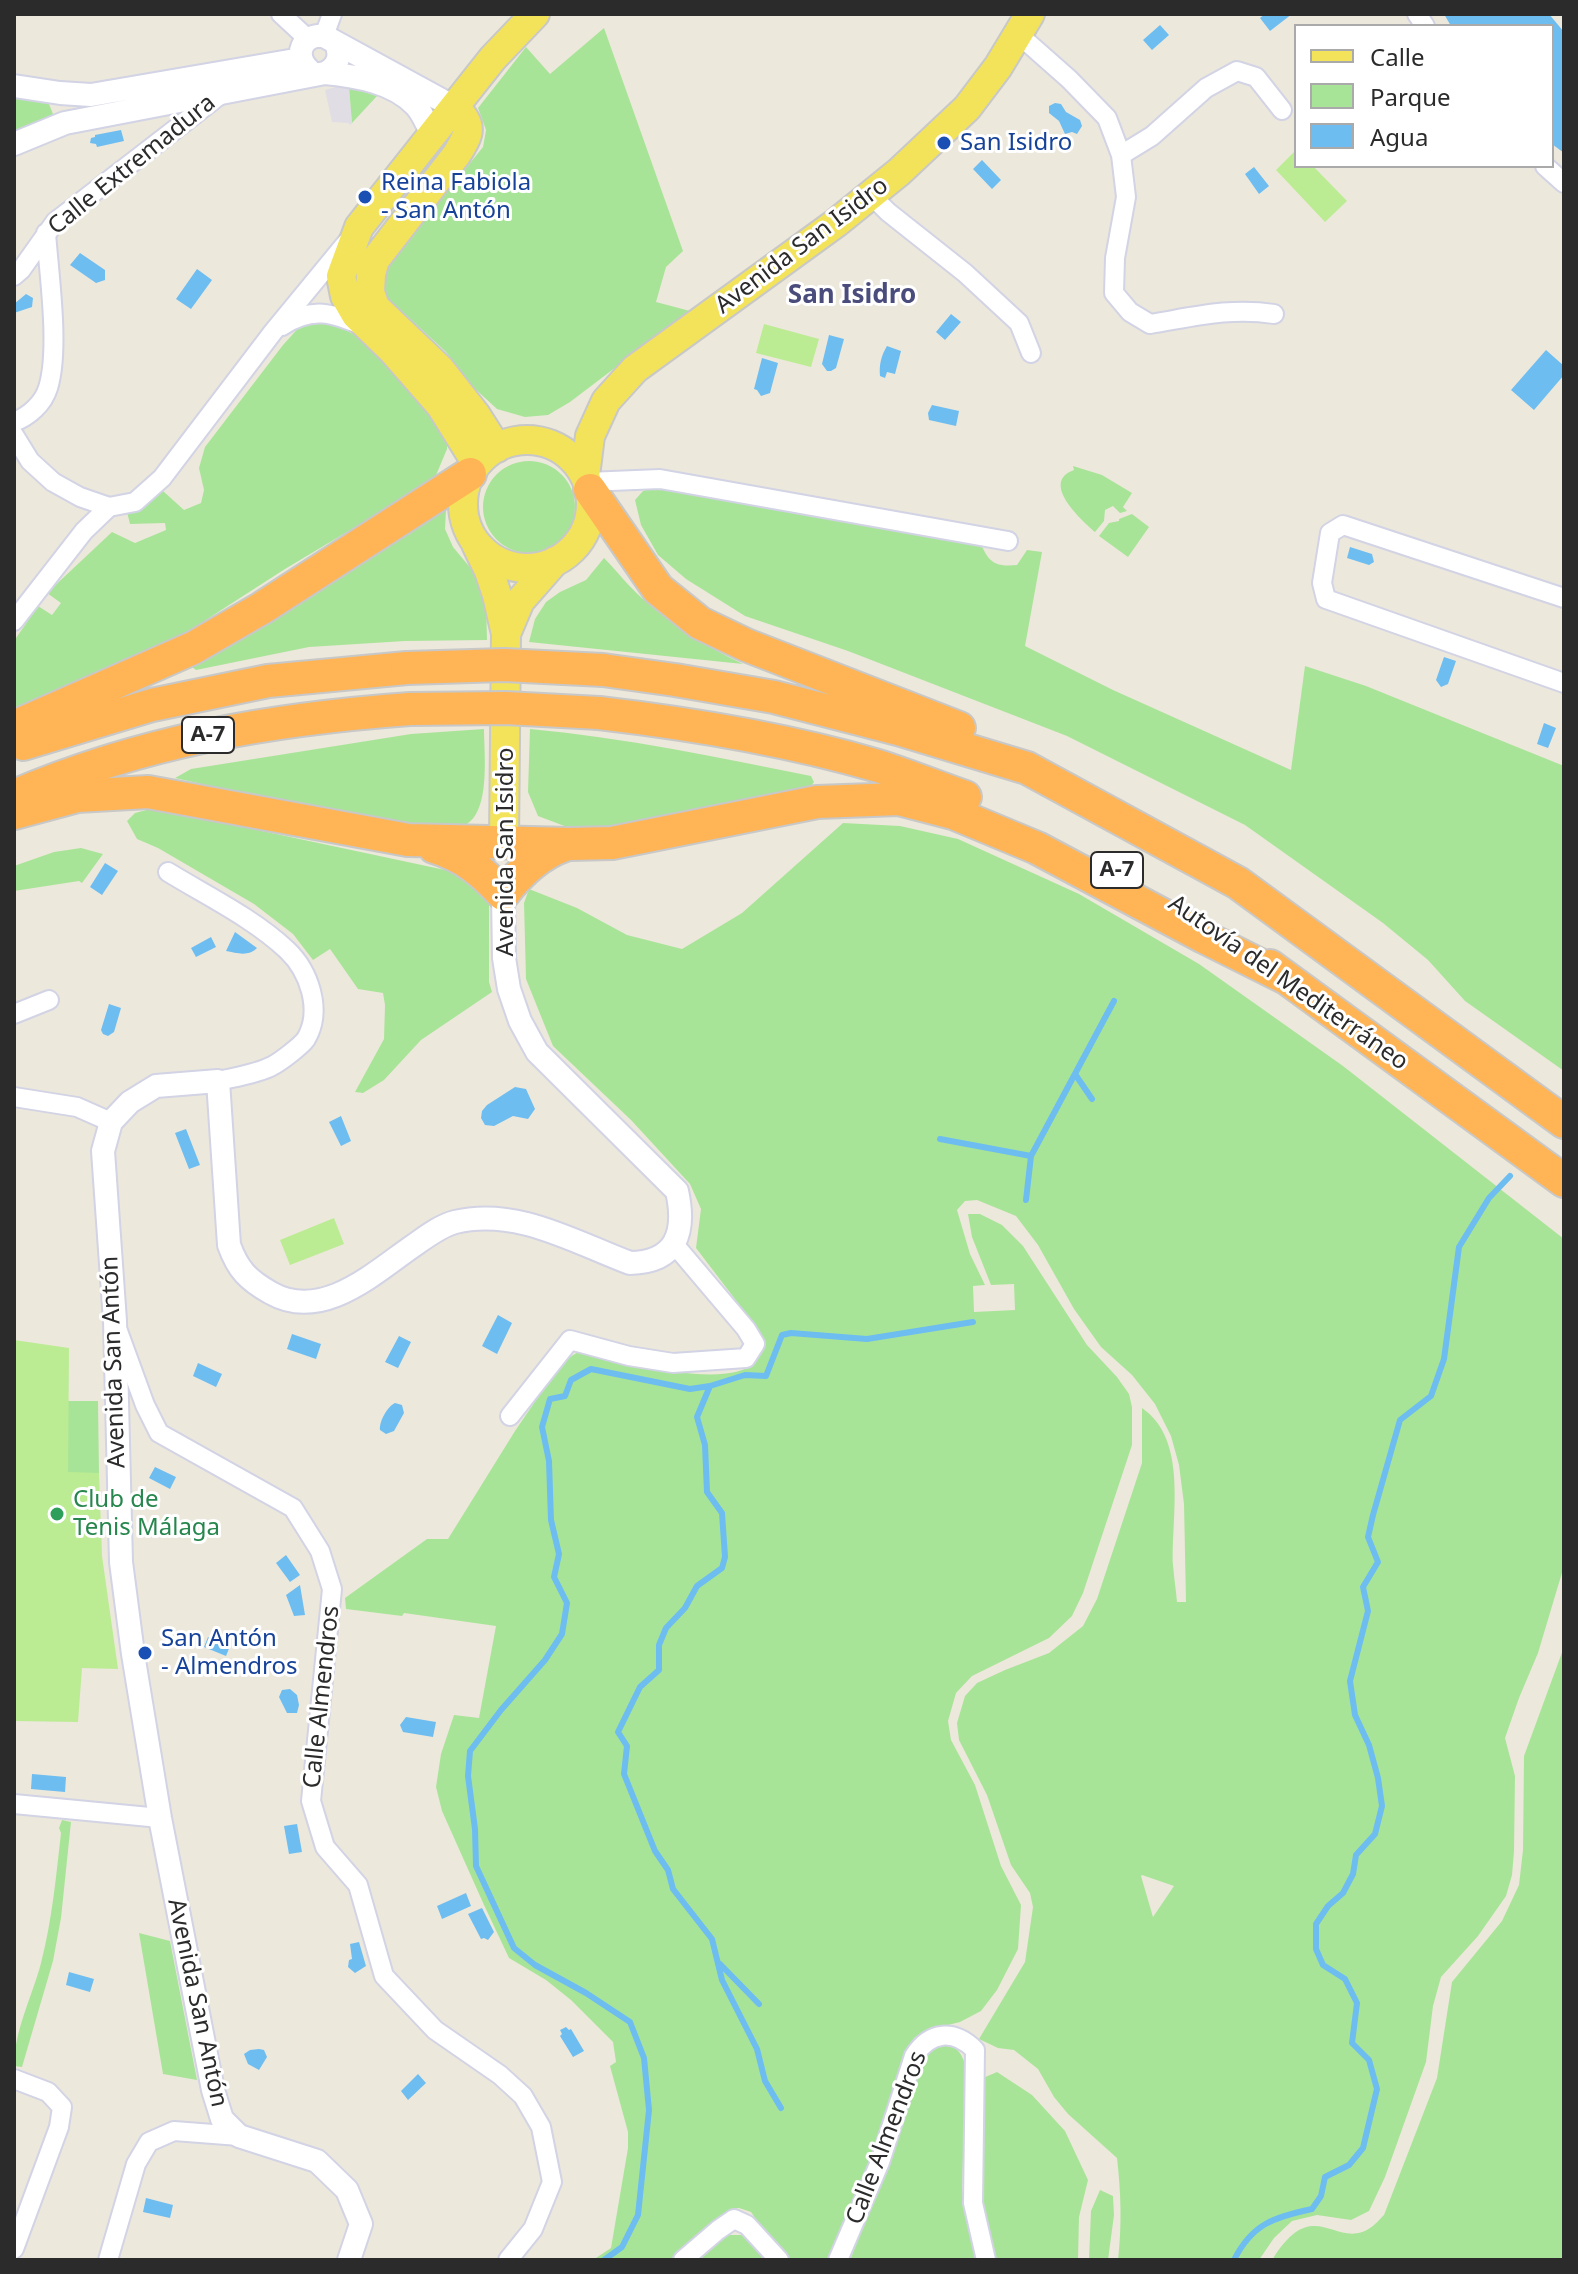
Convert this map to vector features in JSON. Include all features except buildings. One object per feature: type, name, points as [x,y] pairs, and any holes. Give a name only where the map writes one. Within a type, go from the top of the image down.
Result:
[{"type":"highway","points":[[14,727],[193,648],[262,608],[481,462]]},
{"type":"highway","points":[[587,483],[658,589],[700,623],[746,645],[959,728],[1027,768]]},
{"type":"highway","name":"Autovía del Mediterráneo","points":[[14,747],[152,705],[268,681],[407,668],[504,665],[603,670],[774,697],[898,729],[1027,768],[1238,883],[1564,1122]]},
{"type":"highway","name":"Autovía del Mediterráneo","points":[[14,796],[64,774],[134,753],[242,728],[328,715],[410,709],[505,708],[599,713],[689,723],[784,741],[879,766],[1020,818],[1183,905],[1564,1181]]},
{"type":"highway","points":[[14,813],[77,796],[148,792],[408,840],[504,865],[528,866],[570,844]]},
{"type":"highway","points":[[408,840],[457,855],[488,876],[504,865],[570,844],[612,843],[817,802],[899,799],[953,813],[1037,848],[1286,978]]},
{"type":"main road","points":[[481,462],[441,406],[393,351],[356,315],[345,296],[341,276],[359,227],[493,58],[535,14]]},
{"type":"main road","name":"Avenida San Isidro","points":[[587,483],[590,436],[606,401],[635,369],[872,196],[967,108],[998,67],[1024,24]]},
{"type":"main road","points":[[454,107],[464,116],[469,135],[375,260],[370,292],[375,307],[440,369],[476,415],[481,462]]},
{"type":"main road","points":[[514,442],[550,444],[576,463],[587,483],[589,516],[581,539],[569,552],[538,567],[501,563],[473,539],[466,524],[464,490],[481,462],[514,442]]},
{"type":"main road","name":"Avenida San Isidro","points":[[473,539],[489,571],[506,634],[504,865]]},
{"type":"main road","name":"Avenida San Isidro","points":[[506,634],[520,601],[555,561]]},
{"type":"street","points":[[14,144],[65,123],[322,74],[336,66],[339,54],[317,44],[281,14]]},
{"type":"street","points":[[332,14],[307,70],[353,76],[391,88],[416,106],[432,135]]},
{"type":"street","points":[[1024,24],[1069,79],[1107,118],[1121,155],[1126,197],[1115,258],[1114,293],[1130,312],[1150,324],[1220,311],[1274,314]]},
{"type":"street","points":[[14,86],[91,95],[257,66],[317,44],[359,53],[454,107]]},
{"type":"street","points":[[222,93],[257,66]]},
{"type":"street","points":[[1121,155],[1152,136],[1206,88],[1237,71],[1256,77],[1282,110]]},
{"type":"street","points":[[60,93],[67,113],[65,123]]},
{"type":"street","name":"Calle Extremadura","points":[[14,276],[55,222],[222,93]]},
{"type":"street","points":[[1547,168],[1564,183]]},
{"type":"street","points":[[872,196],[965,273],[1019,323],[1031,353]]},
{"type":"street","points":[[14,435],[30,461],[53,482],[80,497],[109,507],[135,502],[162,478],[273,332],[359,227]]},
{"type":"street","points":[[14,422],[36,409],[48,389],[53,355],[46,233]]},
{"type":"street","points":[[273,332],[290,321],[317,312],[342,317],[370,329]]},
{"type":"street","points":[[587,483],[660,479],[1008,541]]},
{"type":"street","points":[[14,621],[84,531],[109,507]]},
{"type":"street","points":[[1564,598],[1343,525],[1330,533],[1322,583],[1326,599],[1564,683]]},
{"type":"street","name":"Avenida San Isidro","points":[[504,865],[504,958],[509,989],[520,1021],[537,1052],[677,1191],[681,1227],[674,1244]]},
{"type":"street","points":[[14,1097],[77,1107],[111,1122],[130,1102],[156,1086],[218,1081],[270,1067],[305,1041],[314,1017],[312,995],[304,971],[287,950],[255,925],[168,872]]},
{"type":"street","points":[[14,1014],[49,1000]]},
{"type":"street","points":[[218,1081],[229,1245],[236,1266],[258,1286],[277,1297],[304,1302],[330,1299],[361,1283],[431,1233],[453,1222],[477,1219],[526,1222],[630,1263],[648,1263],[664,1255],[674,1244],[746,1329],[755,1344],[746,1358],[673,1363],[629,1356],[570,1340],[510,1416]]},
{"type":"street","name":"Avenida San Antón","points":[[111,1122],[103,1151],[115,1321],[121,1562],[160,1818],[213,2090],[222,2119],[239,2136],[317,2161],[347,2190],[361,2224],[349,2260]]},
{"type":"street","name":"Calle Almendros","points":[[115,1321],[145,1405],[159,1433],[293,1508],[320,1551],[332,1589],[311,1801],[325,1847],[358,1885],[384,1976],[435,2030],[500,2075],[523,2096],[541,2127],[552,2182],[533,2229],[508,2260]]},
{"type":"street","points":[[14,1804],[160,1818]]},
{"type":"street","name":"Calle Almendros","points":[[838,2260],[880,2162],[914,2056],[922,2044],[939,2035],[965,2040],[975,2050],[973,2203],[986,2260]]},
{"type":"street","points":[[14,2079],[48,2092],[62,2107],[59,2127],[14,2249]]},
{"type":"street","points":[[108,2260],[136,2164],[149,2142],[174,2131],[239,2136]]},
{"type":"street","points":[[683,2260],[734,2219],[747,2225],[779,2260]]},
{"type":"shaded area","points":[[349,87],[351,125],[332,122],[325,90]]},
{"type":"green space","points":[[604,28],[683,251],[666,267],[656,302],[690,311],[570,402],[548,415],[525,417],[497,409],[473,387],[446,352],[388,302],[384,284],[390,262],[483,147],[486,130],[478,108],[526,47],[550,74]]},
{"type":"green space","points":[[349,87],[377,96],[352,123]]},
{"type":"green space","points":[[14,95],[49,104],[53,114],[44,124],[14,138]]},
{"type":"green space","points":[[1294,152],[1294,168],[1315,168],[1347,201],[1325,222],[1276,170]]},
{"type":"green space","points":[[319,319],[339,326],[375,351],[406,383],[447,434],[447,449],[434,480],[285,569],[181,636],[14,712],[14,641],[38,606],[52,615],[61,603],[47,593],[112,532],[135,543],[166,530],[165,523],[130,524],[127,512],[148,503],[163,491],[184,510],[201,503],[204,490],[199,468],[205,447],[283,345],[302,324]]},
{"type":"green space","points":[[764,324],[819,339],[811,367],[756,353]]},
{"type":"green space","points":[[529,461],[547,464],[562,474],[572,489],[575,507],[572,525],[562,540],[547,550],[529,553],[511,550],[496,540],[486,525],[483,507],[486,489],[496,474],[511,464]]},
{"type":"green space","points":[[1073,466],[1102,475],[1132,493],[1123,507],[1127,511],[1120,513],[1113,506],[1105,510],[1104,521],[1095,532],[1073,510],[1062,491],[1061,483],[1074,470]]},
{"type":"green space","points":[[653,488],[981,544],[990,560],[1004,565],[1017,565],[1027,550],[1042,552],[1025,646],[1113,690],[1291,770],[1305,666],[1366,686],[1564,766],[1564,1071],[1465,1001],[1428,960],[1383,923],[1245,825],[1067,736],[848,651],[745,616],[686,579],[658,555],[641,525],[635,500],[643,491]]},
{"type":"green space","points":[[446,510],[445,529],[453,547],[478,577],[486,599],[487,640],[309,647],[196,670],[192,667],[192,662]]},
{"type":"green space","points":[[1132,514],[1149,527],[1128,557],[1099,536],[1109,523]]},
{"type":"green space","points":[[604,558],[666,618],[703,643],[743,664],[529,642],[535,619],[546,602],[586,580]]},
{"type":"green space","points":[[484,729],[485,767],[479,808],[465,825],[443,831],[421,833],[175,778],[191,769],[411,734]]},
{"type":"green space","points":[[530,729],[601,737],[706,755],[811,776],[814,782],[811,786],[611,827],[567,827],[538,816],[528,792]]},
{"type":"green space","points":[[154,808],[464,874],[489,903],[489,982],[492,992],[421,1040],[384,1080],[363,1093],[355,1092],[384,1039],[383,993],[358,989],[330,949],[313,960],[293,934],[254,904],[137,839],[127,821],[135,813]]},
{"type":"green space","points":[[843,823],[900,826],[958,839],[1079,894],[1199,964],[1343,1066],[1564,1239],[1564,1566],[1538,1653],[1505,1738],[1515,1776],[1514,1851],[1506,1896],[1478,1936],[1441,1977],[1433,2006],[1426,2062],[1385,2177],[1369,2211],[1351,2220],[1317,2215],[1292,2221],[1274,2238],[1259,2260],[1118,2260],[1120,2209],[1117,2158],[1068,2114],[1038,2069],[1014,2050],[998,2048],[979,2039],[1025,1962],[1033,1907],[1030,1893],[1011,1865],[987,1795],[959,1740],[957,1723],[965,1696],[977,1683],[1049,1653],[1083,1626],[1097,1599],[1142,1463],[1142,1408],[1157,1422],[1172,1459],[1175,1503],[1173,1570],[1177,1602],[1186,1602],[1184,1504],[1179,1465],[1171,1436],[1155,1404],[1132,1375],[1101,1347],[1074,1309],[1038,1245],[1016,1216],[977,1200],[965,1201],[957,1210],[970,1254],[985,1285],[973,1286],[974,1312],[1015,1310],[1014,1284],[991,1285],[972,1237],[968,1214],[980,1214],[1002,1225],[1023,1246],[1087,1345],[1129,1394],[1132,1407],[1132,1445],[1083,1593],[1072,1616],[1049,1638],[972,1676],[956,1693],[948,1721],[951,1740],[975,1785],[1001,1866],[1021,1905],[1018,1949],[997,1990],[981,2011],[914,2038],[905,2055],[881,2146],[833,2260],[787,2260],[751,2212],[739,2208],[717,2218],[670,2260],[593,2260],[611,2248],[628,2148],[628,2132],[610,2066],[616,2062],[613,2042],[571,2000],[546,1980],[509,1958],[442,1811],[436,1787],[441,1754],[454,1715],[479,1718],[496,1626],[404,1613],[402,1616],[346,1609],[345,1598],[427,1539],[448,1539],[562,1362],[578,1352],[694,1374],[738,1371],[753,1364],[761,1354],[757,1328],[696,1248],[701,1209],[690,1184],[631,1120],[553,1046],[526,979],[524,903],[529,889],[577,908],[627,935],[682,949],[742,913]],"holes":[[[1141,1876],[1174,1886],[1153,1917]]]},
{"type":"green space","points":[[81,848],[103,854],[82,883],[14,891],[14,866],[54,852]]},
{"type":"green space","points":[[334,1218],[344,1244],[290,1265],[280,1240]]},
{"type":"green space","name":"Club de Tenis Málaga","points":[[14,1340],[69,1348],[68,1472],[99,1473],[102,1556],[118,1669],[82,1668],[78,1722],[14,1721]]},
{"type":"green space","points":[[68,1401],[98,1401],[99,1473],[68,1473]]},
{"type":"green space","points":[[1564,1647],[1564,2260],[1272,2260],[1287,2240],[1300,2230],[1312,2226],[1357,2233],[1372,2227],[1384,2215],[1437,2078],[1452,1982],[1502,1921],[1519,1885],[1523,1850],[1524,1756]]},
{"type":"green space","points":[[62,1820],[71,1822],[61,1918],[53,1961],[22,2067],[14,2066],[20,2027],[48,1931]]},
{"type":"green space","points":[[139,1933],[170,1941],[197,2080],[163,2074]]},
{"type":"green space","points":[[935,2044],[956,2049],[966,2067],[962,2189],[976,2260],[850,2260],[899,2136],[916,2065]]},
{"type":"green space","points":[[997,2072],[1032,2095],[1065,2131],[1088,2180],[1079,2217],[1078,2260],[993,2260],[983,2216],[983,2078]]},
{"type":"green space","points":[[1100,2190],[1113,2196],[1114,2215],[1108,2260],[1089,2260],[1091,2211]]},
{"type":"green space","points":[[729,2235],[743,2235],[766,2260],[693,2260],[713,2242]]},
{"type":"water","points":[[1265,14],[1292,14],[1270,31],[1260,18]]},
{"type":"water","points":[[1444,14],[1549,14],[1564,32],[1564,153],[1554,146],[1554,24],[1450,24]]},
{"type":"water","points":[[1160,25],[1169,35],[1152,50],[1143,40]]},
{"type":"water","points":[[1061,104],[1066,112],[1080,120],[1082,126],[1077,134],[1065,134],[1059,121],[1049,113],[1049,106]]},
{"type":"water","points":[[121,130],[124,141],[97,147],[90,143],[95,135]]},
{"type":"water","points":[[982,160],[1001,180],[992,189],[973,169]]},
{"type":"water","points":[[1254,167],[1269,186],[1259,194],[1245,174]]},
{"type":"water","points":[[80,253],[105,270],[105,280],[96,283],[70,265]]},
{"type":"water","points":[[197,269],[212,280],[191,309],[176,299]]},
{"type":"water","points":[[26,294],[33,298],[32,307],[14,313],[14,304]]},
{"type":"water","points":[[951,314],[961,322],[945,340],[936,332]]},
{"type":"water","points":[[829,335],[844,339],[836,368],[827,371],[822,364]]},
{"type":"water","points":[[887,346],[901,351],[895,374],[887,372],[885,378],[880,376],[880,368]]},
{"type":"water","points":[[1546,350],[1564,366],[1564,375],[1534,410],[1511,390]]},
{"type":"water","points":[[762,358],[778,363],[770,393],[761,396],[754,389]]},
{"type":"water","points":[[932,405],[959,411],[956,426],[929,420]]},
{"type":"water","points":[[1350,547],[1372,554],[1374,562],[1369,565],[1347,558]]},
{"type":"water","points":[[1444,657],[1456,661],[1448,684],[1441,687],[1436,680]]},
{"type":"water","points":[[1544,723],[1556,728],[1548,748],[1537,744]]},
{"type":"water","points":[[105,863],[118,871],[102,895],[90,887]]},
{"type":"water","points":[[235,932],[257,948],[246,953],[226,951]]},
{"type":"water","points":[[211,937],[216,947],[196,957],[191,948]]},
{"type":"water","points":[[109,1004],[121,1008],[114,1032],[108,1036],[101,1030]]},
{"type":"water","points":[[515,1087],[526,1089],[535,1109],[528,1119],[513,1116],[494,1126],[485,1125],[481,1118],[482,1111]]},
{"type":"water","points":[[341,1116],[351,1141],[341,1146],[329,1122]]},
{"type":"water","points":[[186,1129],[200,1165],[189,1169],[175,1133]]},
{"type":"water","points":[[498,1315],[512,1323],[497,1354],[482,1346]]},
{"type":"water","points":[[292,1334],[321,1344],[316,1359],[287,1349]]},
{"type":"water","points":[[399,1336],[411,1342],[398,1368],[385,1362]]},
{"type":"water","points":[[198,1363],[222,1374],[216,1387],[193,1376]]},
{"type":"water","points":[[395,1403],[402,1405],[404,1413],[394,1431],[386,1434],[380,1430],[381,1422]]},
{"type":"water","points":[[155,1467],[176,1477],[170,1489],[149,1478]]},
{"type":"water","points":[[286,1555],[300,1575],[290,1582],[276,1563]]},
{"type":"water","points":[[300,1585],[305,1615],[294,1616],[286,1595]]},
{"type":"water","points":[[208,1637],[230,1646],[226,1656],[204,1647]]},
{"type":"water","points":[[290,1689],[297,1695],[297,1713],[287,1713],[279,1697],[282,1690]]},
{"type":"water","points":[[406,1717],[436,1722],[433,1737],[403,1732],[400,1725]]},
{"type":"water","points":[[32,1774],[66,1777],[65,1792],[31,1789]]},
{"type":"water","points":[[297,1824],[302,1852],[289,1854],[284,1826]]},
{"type":"water","points":[[466,1893],[471,1906],[442,1919],[437,1906]]},
{"type":"water","points":[[482,1908],[494,1932],[488,1940],[481,1939],[468,1914]]},
{"type":"water","points":[[359,1942],[366,1966],[355,1973],[348,1967],[352,1959],[350,1944]]},
{"type":"water","points":[[69,1972],[94,1979],[90,1992],[66,1985]]},
{"type":"water","points":[[566,2027],[571,2029],[584,2051],[573,2057],[560,2036],[560,2030]]},
{"type":"water","points":[[264,2050],[267,2057],[259,2070],[248,2064],[244,2054]]},
{"type":"water","points":[[418,2074],[426,2083],[408,2100],[401,2091]]},
{"type":"water","points":[[146,2198],[173,2205],[170,2218],[143,2212]]},
{"type":"waterway","points":[[1026,1200],[1031,1156],[1114,1001]]},
{"type":"waterway","points":[[1075,1074],[1092,1099]]},
{"type":"waterway","points":[[940,1139],[1031,1156]]},
{"type":"waterway","points":[[1234,2260],[1248,2238],[1266,2224],[1312,2209],[1321,2196],[1325,2177],[1349,2165],[1363,2148],[1377,2089],[1369,2060],[1352,2043],[1357,2003],[1345,1979],[1323,1965],[1316,1949],[1316,1924],[1328,1906],[1343,1893],[1353,1874],[1356,1855],[1375,1834],[1382,1806],[1369,1745],[1355,1715],[1350,1681],[1368,1611],[1363,1587],[1378,1562],[1368,1537],[1400,1420],[1431,1396],[1444,1359],[1459,1247],[1489,1198],[1510,1176]]},
{"type":"waterway","points":[[604,2260],[622,2247],[638,2215],[649,2110],[644,2058],[630,2022],[535,1965],[514,1948],[476,1866],[468,1776],[470,1751],[545,1660],[562,1634],[567,1603],[554,1577],[559,1554],[551,1520],[549,1461],[542,1427],[550,1399],[565,1396],[571,1380],[591,1369],[690,1389],[745,1375],[766,1376],[782,1335],[791,1333],[867,1339],[973,1322]]},
{"type":"waterway","points":[[710,1386],[697,1417],[705,1445],[707,1492],[722,1513],[725,1557],[722,1568],[697,1586],[685,1608],[666,1628],[659,1645],[659,1670],[640,1687],[618,1732],[627,1746],[624,1774],[655,1851],[668,1870],[673,1889],[712,1939],[722,1980],[757,2049],[765,2081],[781,2108]]},
{"type":"waterway","points":[[720,1964],[759,2004]]},
{"type":"place","name":"San Isidro","points":[[944,143]]},
{"type":"place","name":"Reina Fabiola - San Antón","points":[[365,197]]},
{"type":"place","name":"Club de Tenis Málaga","points":[[57,1514]]},
{"type":"place","name":"San Antón - Almendros","points":[[145,1653]]},
{"type":"district","name":"San Isidro","points":[[852,296]]}]
